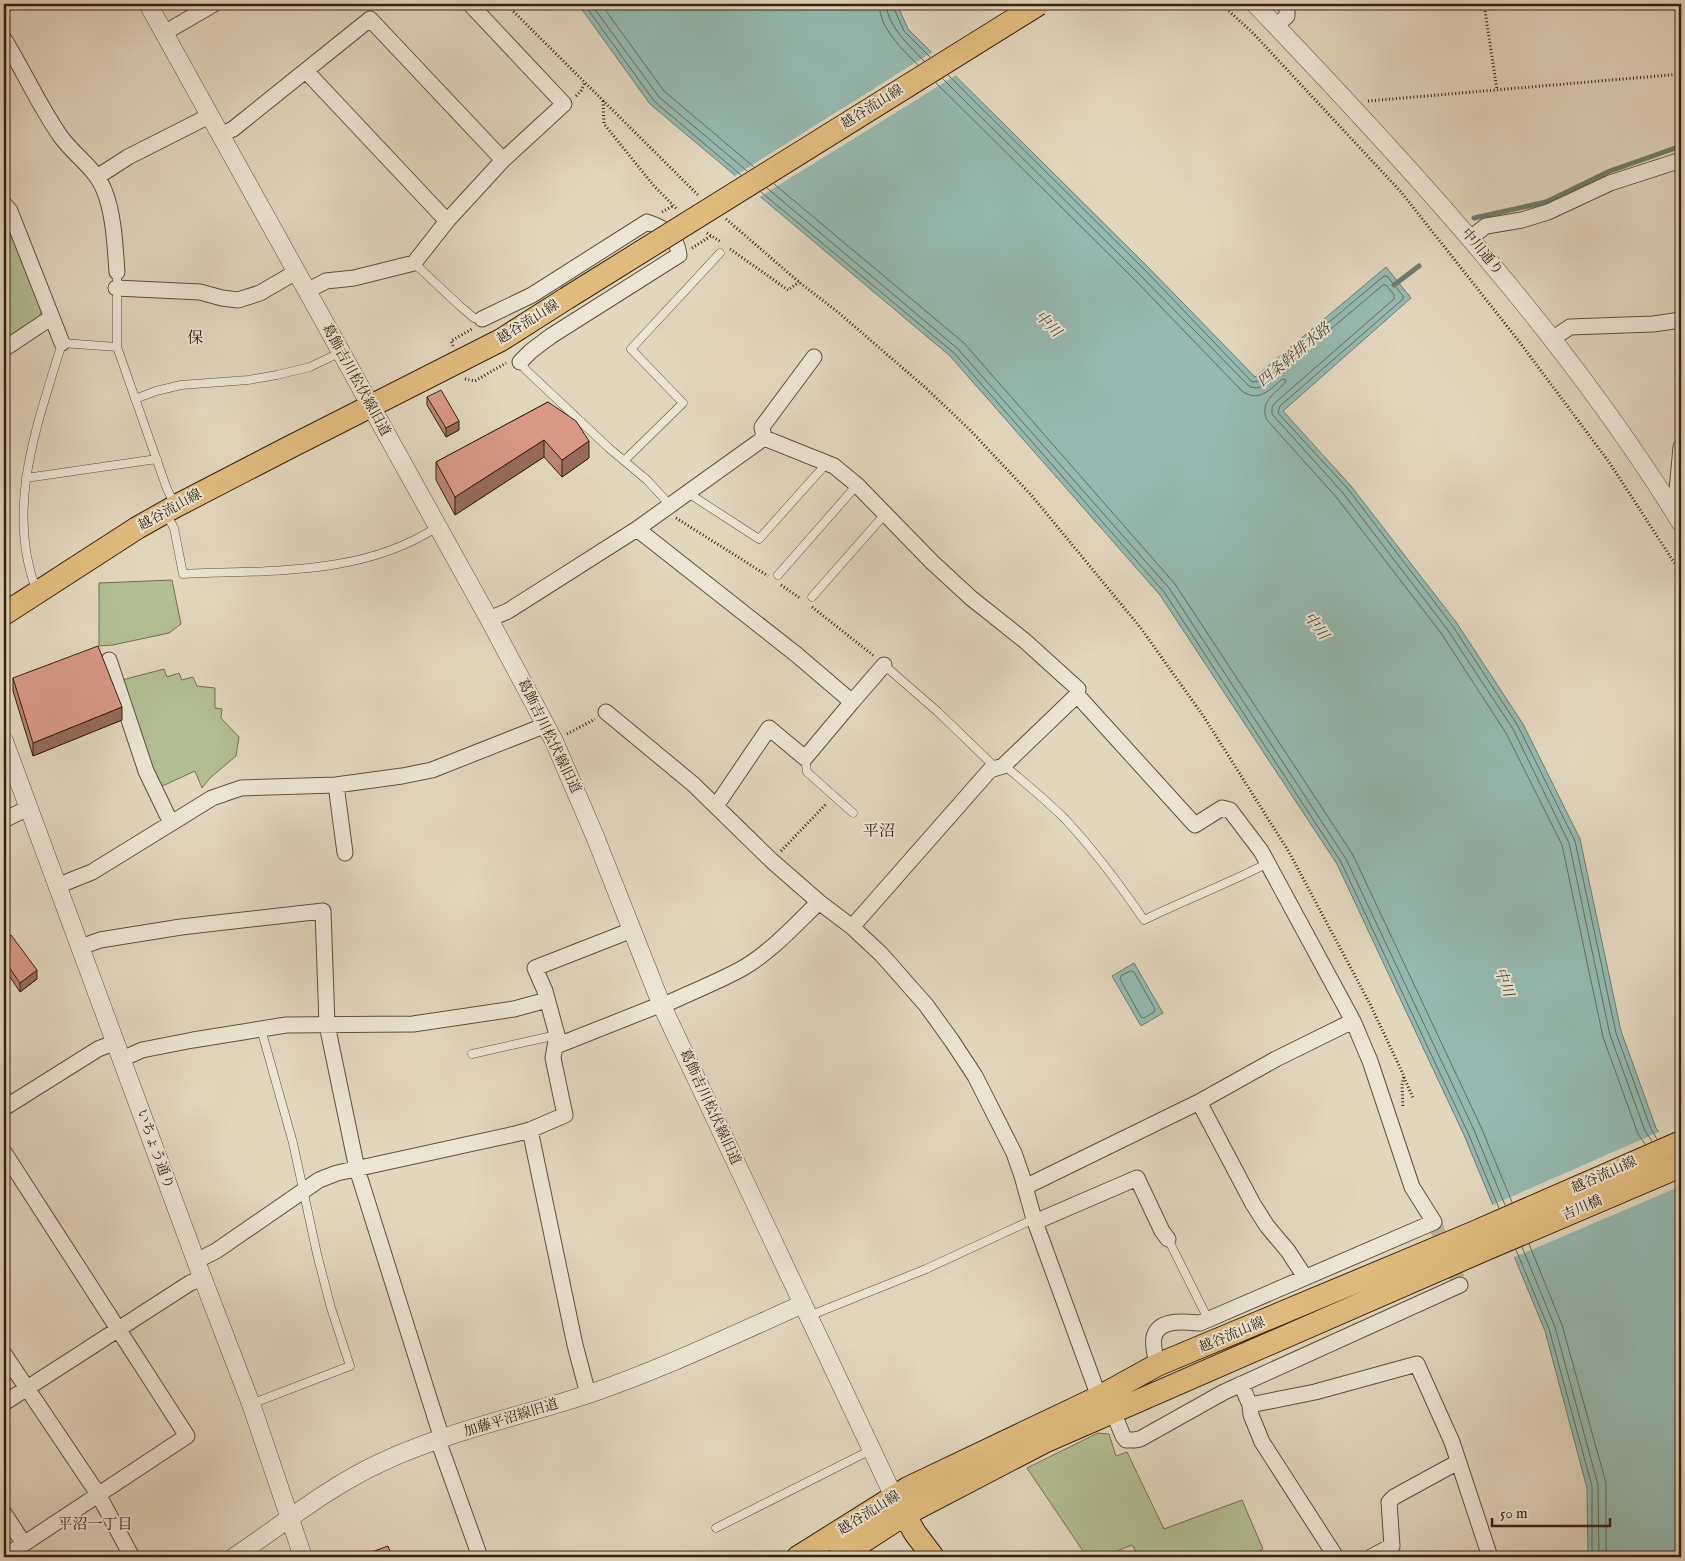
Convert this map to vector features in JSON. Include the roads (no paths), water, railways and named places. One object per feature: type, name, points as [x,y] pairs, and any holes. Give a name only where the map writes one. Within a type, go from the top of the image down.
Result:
[{"type":"main road","name":"越谷流山線","points":[[4,614],[137,528],[171,509],[501,340],[1039,4]]},
{"type":"main road","name":"越谷流山線","points":[[1106,1405],[1479,1241],[1681,1142]]},
{"type":"main road","name":"吉川橋","points":[[1479,1241],[1681,1166]]},
{"type":"main road","name":"越谷流山線","points":[[798,1557],[899,1506],[1044,1442],[1106,1405],[1157,1366],[1479,1241]]},
{"type":"main road","name":"越谷流山線","points":[[839,1557],[899,1506]]},
{"type":"main road","points":[[899,1506],[933,1557]]},
{"type":"street","name":"葛飾吉川松伏線旧道","points":[[148,4],[371,405],[554,740],[662,1005],[899,1506]]},
{"type":"street","points":[[164,33],[214,4]]},
{"type":"street","points":[[307,291],[326,281],[354,278],[414,264],[447,222],[504,160],[564,104],[470,4]]},
{"type":"street","name":"中川通り","points":[[1255,4],[1352,105],[1470,238],[1552,339],[1639,457],[1678,517]]},
{"type":"street","points":[[1276,26],[1287,16],[1287,4]]},
{"type":"street","points":[[220,135],[233,129],[370,19],[504,160]]},
{"type":"street","points":[[4,38],[8,56],[47,117],[63,140],[97,177],[104,190],[112,223],[117,272]]},
{"type":"street","points":[[306,72],[447,222]]},
{"type":"street","points":[[97,177],[128,156],[209,116]]},
{"type":"street","points":[[1470,238],[1486,226],[1522,220],[1548,212],[1610,183],[1681,160]]},
{"type":"street","points":[[4,204],[10,211],[62,343]]},
{"type":"street","points":[[482,319],[532,295],[647,222],[661,227],[678,244],[679,256],[551,336],[523,359]]},
{"type":"street","points":[[116,288],[200,292],[238,300],[260,292],[296,272]]},
{"type":"street","points":[[4,349],[52,317]]},
{"type":"street","points":[[1552,339],[1570,327],[1654,324],[1681,320]]},
{"type":"street","points":[[764,438],[762,427],[814,357]]},
{"type":"street","points":[[764,438],[834,466],[857,485],[932,562],[971,598],[1078,689],[1077,695],[1000,767],[990,770],[852,927]]},
{"type":"street","points":[[489,619],[508,611],[637,528],[764,438]]},
{"type":"street","points":[[1678,517],[1681,447]]},
{"type":"street","points":[[637,528],[797,654],[852,702]]},
{"type":"street","points":[[109,660],[146,771],[171,823]]},
{"type":"street","points":[[716,806],[769,728],[805,758],[884,665]]},
{"type":"street","points":[[1077,695],[1195,825],[1222,808],[1230,810],[1257,846],[1353,1021],[1370,1061],[1412,1187],[1434,1222],[1208,1319],[1200,1322],[1166,1324],[1157,1331],[1153,1338],[1157,1366]]},
{"type":"street","points":[[606,712],[694,784],[772,861],[819,902],[852,927],[899,973],[926,1005],[952,1041],[975,1076],[1014,1153],[1034,1221],[1106,1405],[1126,1440],[1140,1439],[1241,1384],[1460,1285]]},
{"type":"street","points":[[57,886],[92,872],[212,798],[240,788],[336,785],[432,770],[546,725]]},
{"type":"street","name":"いちょう通り","points":[[4,741],[202,1278],[251,1404],[303,1557]]},
{"type":"street","points":[[336,785],[345,854]]},
{"type":"street","points":[[4,820],[28,808]]},
{"type":"street","points":[[556,1040],[662,1005],[742,968],[776,943],[819,902]]},
{"type":"street","points":[[81,947],[100,940],[181,927],[322,911],[328,1025],[357,1169],[440,1439],[480,1557]]},
{"type":"street","points":[[196,1261],[216,1251],[318,1180],[337,1173],[530,1130],[565,1115],[553,1058],[556,1040],[547,1000],[535,968],[632,930]]},
{"type":"street","points":[[122,1059],[142,1050],[286,1025],[413,1024],[514,1009],[547,1000]]},
{"type":"street","points":[[1025,1187],[1199,1102],[1276,1059],[1353,1021]]},
{"type":"street","points":[[4,1108],[98,1049],[116,1042]]},
{"type":"street","points":[[1199,1102],[1253,1204],[1267,1226],[1292,1256],[1305,1277]]},
{"type":"street","points":[[530,1130],[575,1345],[588,1394]]},
{"type":"street","points":[[4,1152],[187,1436],[4,1557]]},
{"type":"street","points":[[1034,1221],[1137,1178],[1162,1231],[1168,1239]]},
{"type":"street","points":[[4,1403],[190,1283],[202,1278]]},
{"type":"street","name":"加藤平沼線旧道","points":[[234,1557],[369,1468],[410,1450],[588,1394],[806,1310]]},
{"type":"street","points":[[4,1354],[98,1494],[132,1557]]},
{"type":"street","points":[[1250,1405],[1315,1392],[1417,1364],[1452,1442],[1490,1557]]},
{"type":"street","points":[[1241,1384],[1262,1442],[1336,1557]]},
{"type":"street","points":[[1371,1557],[1392,1546],[1389,1502],[1394,1497],[1458,1462]]},
{"type":"street","points":[[4,1513],[24,1544]]},
{"type":"lane","points":[[625,460],[683,403],[631,349],[720,253]]},
{"type":"lane","points":[[414,264],[474,318],[482,319]]},
{"type":"lane","points":[[117,272],[117,347],[168,489],[183,574],[310,568],[347,563],[375,555],[423,536],[438,527]]},
{"type":"lane","points":[[37,592],[23,539],[26,478],[32,443],[62,343],[117,347]]},
{"type":"lane","points":[[135,399],[156,391],[181,385],[229,382],[277,375],[310,367],[341,352]]},
{"type":"lane","points":[[523,359],[526,370],[647,480],[670,505]]},
{"type":"lane","points":[[26,478],[157,459]]},
{"type":"lane","points":[[688,493],[759,539],[826,464]]},
{"type":"lane","points":[[778,574],[857,485]]},
{"type":"lane","points":[[812,597],[886,513]]},
{"type":"lane","points":[[884,665],[1000,767],[1044,798],[1066,820],[1125,893],[1144,920],[1268,863]]},
{"type":"lane","points":[[805,758],[807,772],[853,813]]},
{"type":"lane","points":[[251,1404],[350,1366],[329,1299],[294,1143],[261,1029]]},
{"type":"lane","points":[[472,1054],[556,1040]]},
{"type":"lane","points":[[806,1310],[926,1269],[1034,1221]]},
{"type":"lane","points":[[1168,1239],[1208,1319]]},
{"type":"lane","points":[[716,1528],[872,1450]]},
{"type":"water","name":"中川","points":[[578,4],[897,4],[908,29],[1147,266],[1255,377],[1386,267],[1411,298],[1283,411],[1351,486],[1456,622],[1523,724],[1580,839],[1621,1031],[1656,1128],[1681,1166],[1681,1557],[1588,1557],[1587,1488],[1545,1331],[1464,1135],[1337,864],[1160,595],[950,356],[650,104]]},
{"type":"water","points":[[1134,963],[1163,1013],[1141,1026],[1112,976]]},
{"type":"waterway","name":"四条幹排水路","points":[[1474,218],[1546,202],[1610,171],[1681,146]]},
{"type":"waterway","name":"四条幹排水路","points":[[1394,285],[1419,266]]},
{"type":"tunnel","points":[[1434,1222],[1460,1285]]},
{"type":"district","name":"保","points":[[195,339]]},
{"type":"district","name":"平沼","points":[[879,832]]},
{"type":"district","name":"平沼一丁目","points":[[95,1524]]}]
